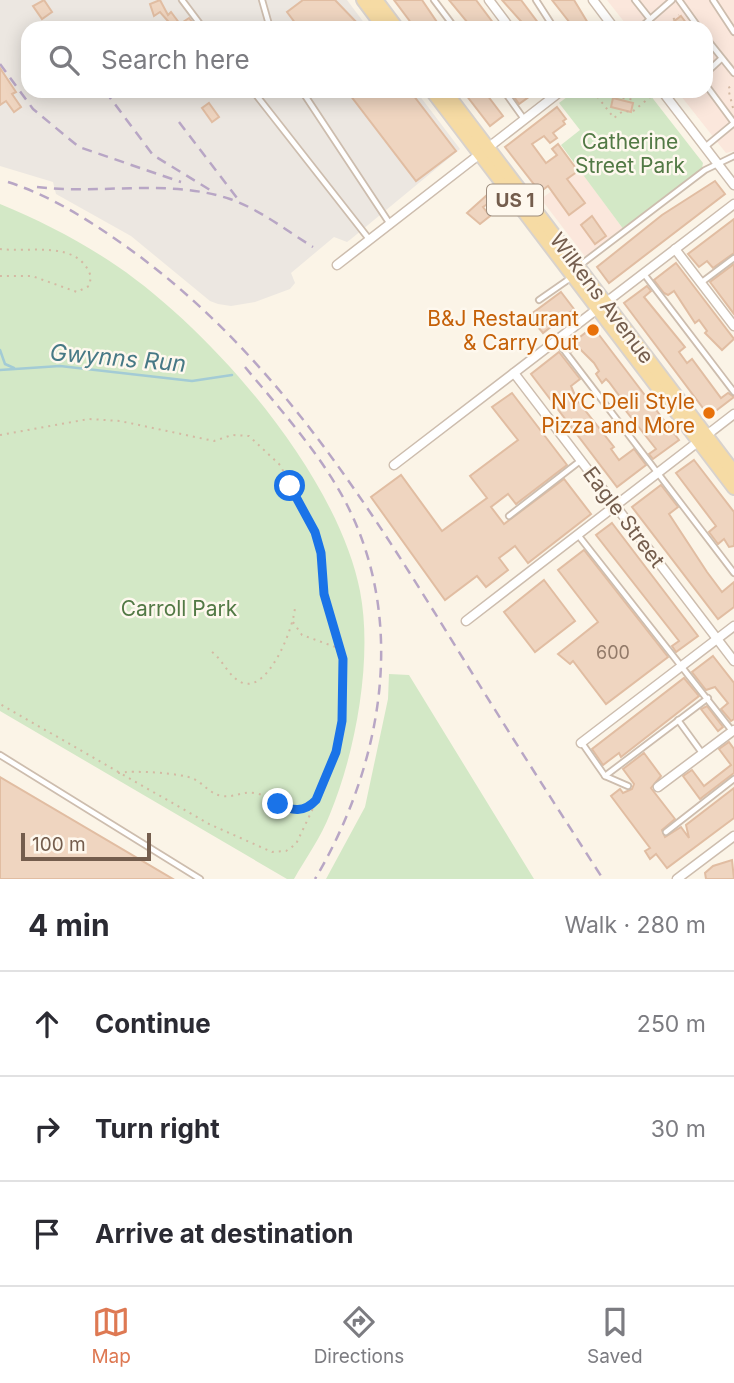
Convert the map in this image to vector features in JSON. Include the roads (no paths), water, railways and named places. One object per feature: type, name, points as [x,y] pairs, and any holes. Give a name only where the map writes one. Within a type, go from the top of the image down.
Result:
[{"type":"main road","points":[[363,0],[379,21]]},
{"type":"main road","points":[[376,0],[392,21]]},
{"type":"main road","name":"Wilkens Avenue","points":[[438,98],[484,151],[602,306],[702,439],[734,488]]},
{"type":"main road","name":"Wilkens Avenue","points":[[450,98],[484,151]]},
{"type":"main road","name":"Wilkens Avenue","points":[[702,439],[734,472]]},
{"type":"street","points":[[489,0],[505,21]]},
{"type":"street","points":[[593,0],[609,21]]},
{"type":"street","points":[[337,265],[551,98]]},
{"type":"street","points":[[662,98],[734,185]]},
{"type":"street","points":[[394,465],[734,204]]},
{"type":"street","points":[[676,249],[734,326]]},
{"type":"street","name":"Eagle Street","points":[[514,373],[734,661]]},
{"type":"street","points":[[466,621],[734,414]]},
{"type":"street","points":[[581,743],[734,625]]},
{"type":"street","points":[[658,787],[733,731]]},
{"type":"street","points":[[677,879],[734,836]]},
{"type":"lane","points":[[182,0],[198,21]]},
{"type":"lane","points":[[262,0],[268,21]]},
{"type":"lane","points":[[434,0],[450,21]]},
{"type":"lane","points":[[536,0],[550,21]]},
{"type":"lane","points":[[635,0],[650,19],[672,0]]},
{"type":"lane","points":[[679,0],[694,21]]},
{"type":"lane","points":[[713,0],[734,32]]},
{"type":"lane","points":[[713,47],[734,73]]},
{"type":"lane","points":[[713,67],[722,59]]},
{"type":"lane","points":[[705,147],[734,123],[713,94]]},
{"type":"lane","points":[[258,98],[370,240]]},
{"type":"lane","points":[[307,98],[390,224]]},
{"type":"lane","points":[[509,98],[525,119]]},
{"type":"lane","points":[[540,300],[718,163],[734,156]]},
{"type":"lane","points":[[701,283],[734,258]]},
{"type":"lane","points":[[644,273],[734,391]]},
{"type":"lane","points":[[556,340],[734,573]]},
{"type":"lane","points":[[509,516],[581,461]]},
{"type":"lane","points":[[578,535],[681,667],[689,671],[733,731]]},
{"type":"lane","points":[[605,776],[708,698]]},
{"type":"lane","points":[[678,720],[702,754]]},
{"type":"lane","points":[[581,743],[605,776],[628,786]]},
{"type":"lane","points":[[0,755],[200,879]]},
{"type":"lane","points":[[666,832],[734,779]]},
{"type":"waterway","points":[[0,350],[5,364],[14,368]]},
{"type":"waterway","name":"Gwynns Run","points":[[0,370],[60,366],[192,381],[232,375]]},
{"type":"railway","points":[[0,64],[21,93]]},
{"type":"railway","points":[[25,98],[33,109],[79,147],[181,182]]},
{"type":"railway","points":[[110,98],[153,155],[210,190]]},
{"type":"railway","points":[[179,122],[240,202]]},
{"type":"railway","points":[[8,182],[68,209],[124,245],[178,287],[227,333],[273,382],[315,434],[392,545],[603,879]]},
{"type":"railway","points":[[37,187],[158,188],[206,193],[252,208],[313,247]]},
{"type":"railway","points":[[245,367],[334,481],[364,546],[376,594],[381,643],[379,692],[371,741],[357,789],[338,835],[315,879]]},
{"type":"place","name":"B&J Restaurant & Carry Out","points":[[593,330]]},
{"type":"place","name":"NYC Deli Style Pizza and More","points":[[709,413]]},
{"type":"park label","name":"Catherine Street Park","points":[[630,153]]},
{"type":"park label","name":"Carroll Park","points":[[179,608]]}]
